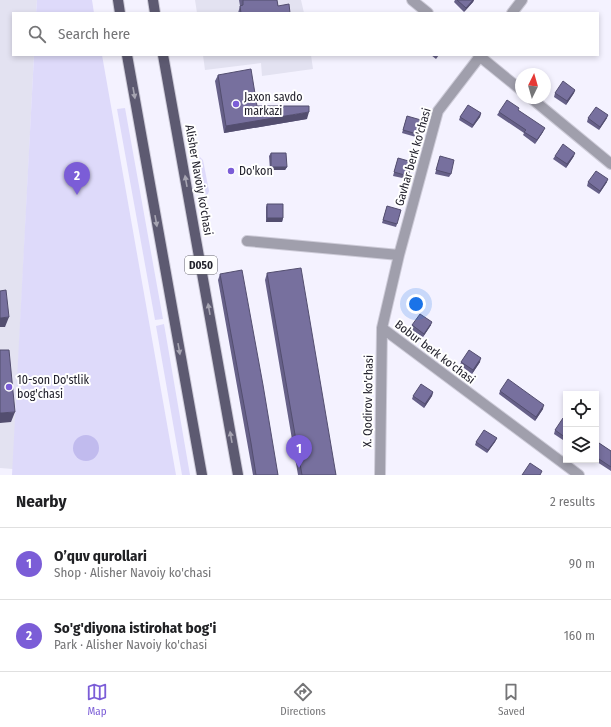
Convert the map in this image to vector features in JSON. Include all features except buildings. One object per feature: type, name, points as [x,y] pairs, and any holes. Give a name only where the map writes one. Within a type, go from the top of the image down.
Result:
[{"type":"main road","points":[[118,0],[120,12]]},
{"type":"main road","points":[[153,0],[155,12]]},
{"type":"main road","points":[[127,56],[202,475]]},
{"type":"main road","name":"Alisher Navoiy ko'chasi","points":[[163,56],[238,475]]},
{"type":"street","points":[[412,0],[427,12]]},
{"type":"street","points":[[513,12],[522,0]]},
{"type":"street","points":[[480,56],[515,85]]},
{"type":"street","name":"Gavhar berk ko'chasi","points":[[399,255],[438,111],[480,56]]},
{"type":"street","points":[[538,104],[611,164]]},
{"type":"street","points":[[247,241],[399,255]]},
{"type":"street","name":"Bobur berk ko'chasi","points":[[399,255],[382,328],[579,475]]},
{"type":"street","name":"X. Qodirov ko'chasi","points":[[380,475],[382,328]]},
{"type":"shaded area","points":[[0,0],[37,0],[36,12],[12,12],[12,56],[34,56],[13,469],[0,468]]},
{"type":"shaded area","points":[[37,0],[92,0],[94,12],[36,12]]},
{"type":"shaded area","points":[[195,0],[301,0],[304,12],[197,12]]},
{"type":"shaded area","points":[[34,56],[102,56],[176,475],[12,475]]},
{"type":"shaded area","points":[[203,56],[311,56],[313,69],[262,76],[261,63],[205,70]]},
{"type":"shaded area","points":[[125,108],[163,319],[155,320],[117,109]]},
{"type":"shaded area","points":[[193,150],[203,160],[209,191],[204,205]]},
{"type":"shaded area","points":[[164,324],[190,475],[182,475],[156,326]]},
{"type":"shaded area","points":[[86,435],[95,439],[99,448],[95,457],[86,461],[77,457],[73,448],[77,439]]},
{"type":"place","name":"Jaxon savdo markazi","points":[[236,104]]},
{"type":"place","name":"Do'kon","points":[[231,171]]},
{"type":"place","name":"So'g'diyona istirohat bog'i","points":[[77,195]]},
{"type":"place","name":"10-son Do'stlik bog'chasi","points":[[9,387]]},
{"type":"place","name":"O’quv qurollari","points":[[299,468]]}]
